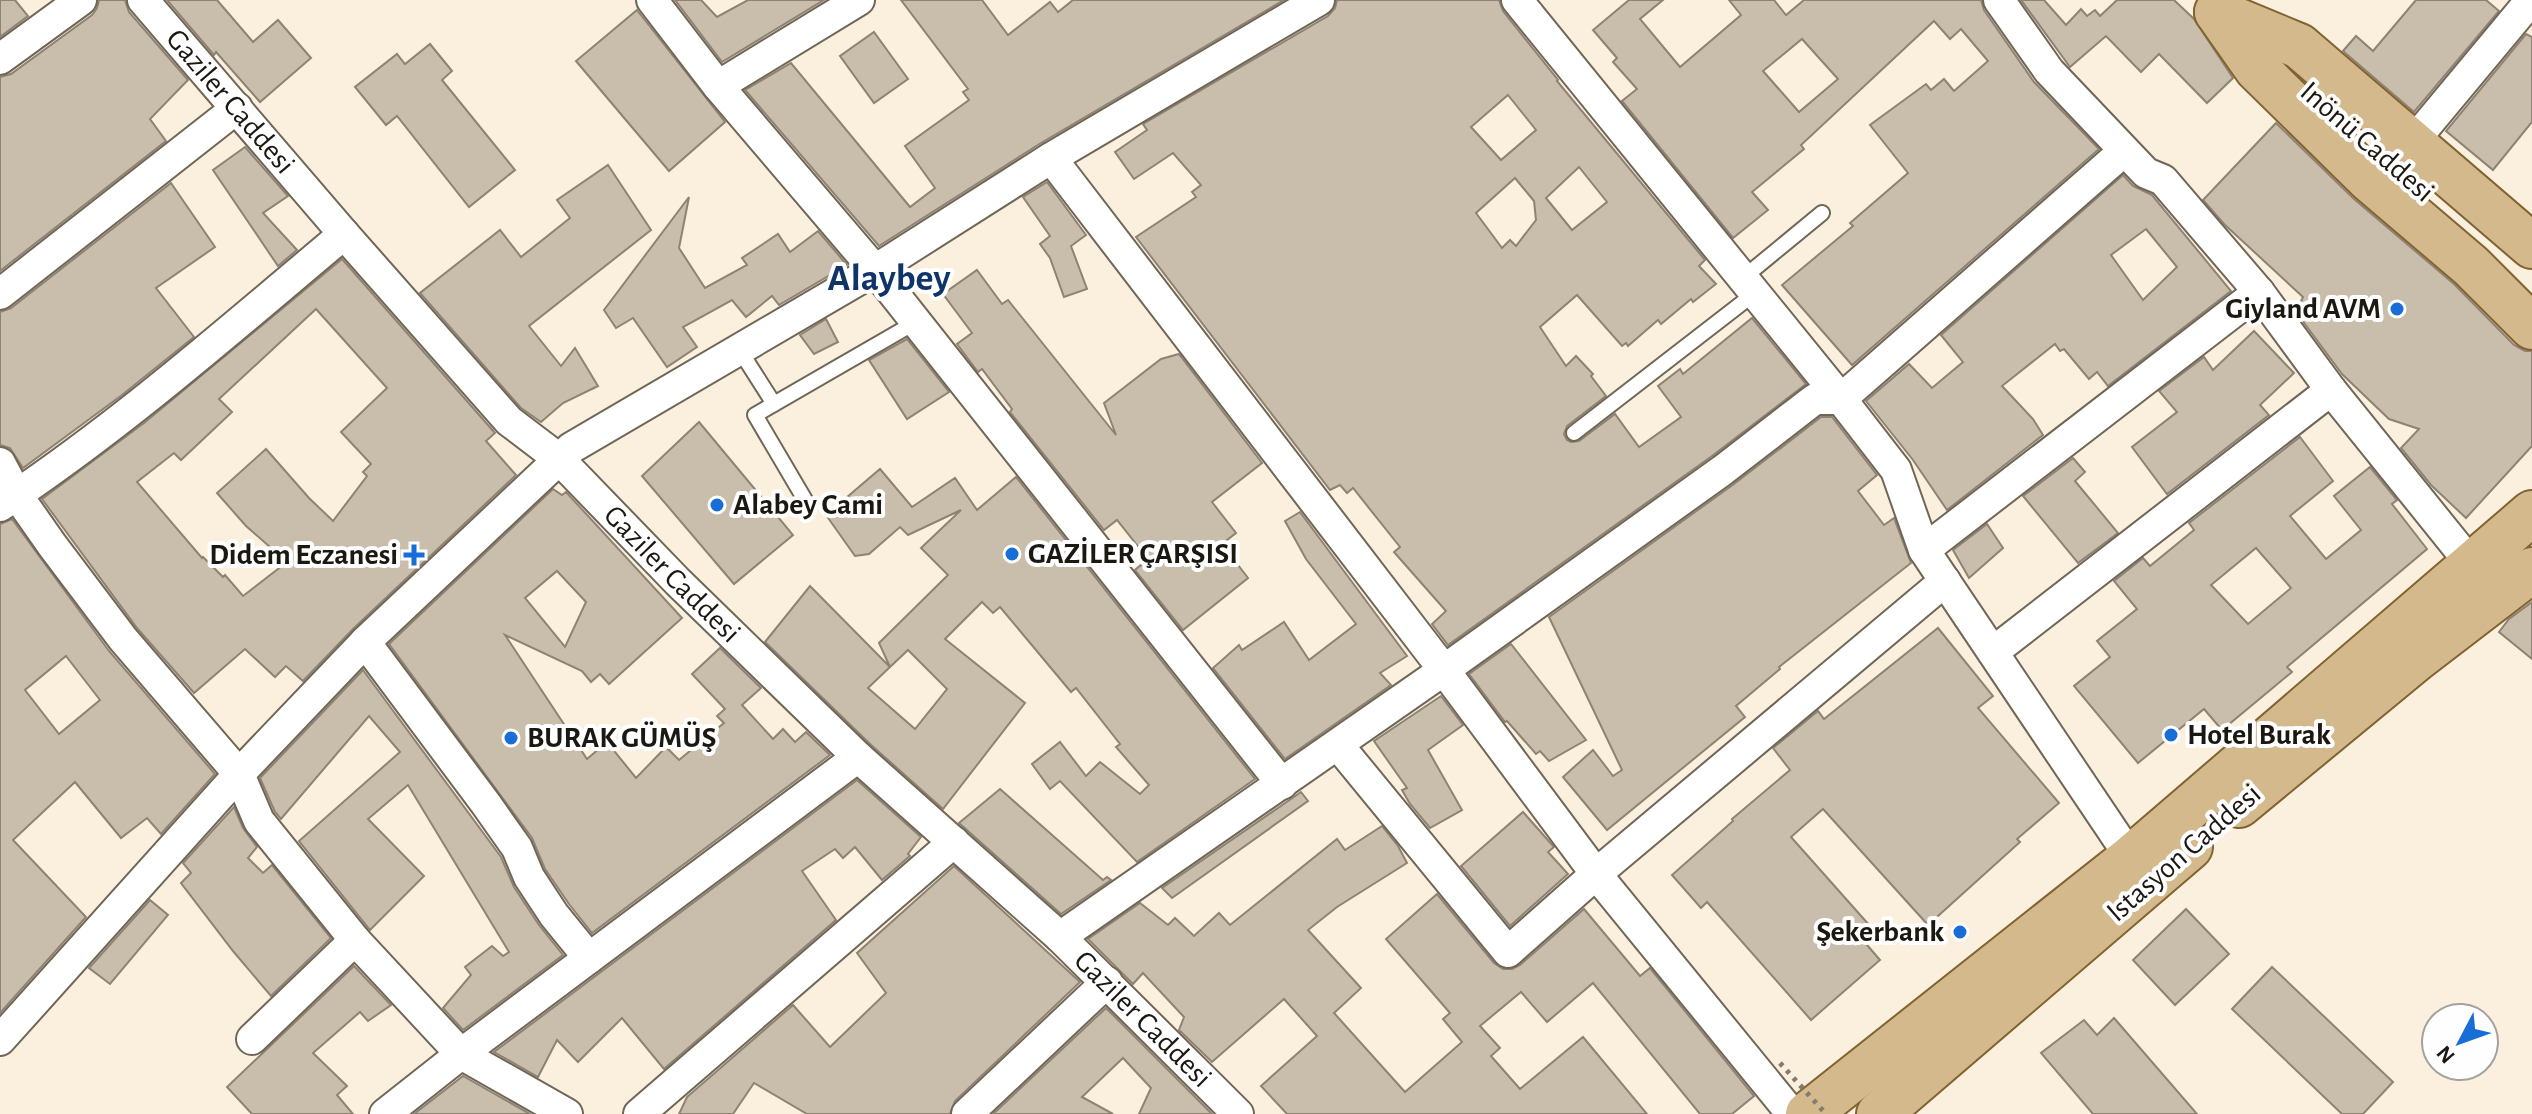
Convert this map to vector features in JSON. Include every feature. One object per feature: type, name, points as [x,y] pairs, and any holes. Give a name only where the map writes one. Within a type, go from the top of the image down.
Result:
[{"type":"main road","points":[[2215,4],[2299,46],[2532,246]]},
{"type":"main road","points":[[2215,4],[2257,69],[2370,180],[2471,266],[2532,327]]},
{"type":"main road","name":"Inönü Caddesi","points":[[2215,4],[2532,285]]},
{"type":"main road","points":[[1808,1114],[2131,858],[2532,513]]},
{"type":"main road","name":"Istasyon Caddesi","points":[[1879,1114],[2267,782],[2416,659],[2532,570]]},
{"type":"street","points":[[0,59],[81,0]]},
{"type":"street","name":"Gaziler Caddesi","points":[[143,0],[509,421],[565,453],[678,582],[858,757],[1060,937],[1238,1114]]},
{"type":"street","points":[[652,0],[718,86],[875,270],[1282,784]]},
{"type":"street","points":[[0,1040],[239,774],[365,642],[565,453],[875,270],[1051,158],[1319,0]]},
{"type":"street","points":[[1517,0],[1896,470],[1924,550],[2131,858]]},
{"type":"street","points":[[1999,0],[2049,71],[2146,173],[2163,180],[2259,292],[2331,390],[2472,565]]},
{"type":"street","points":[[2412,143],[2531,0]]},
{"type":"street","points":[[718,86],[842,4]]},
{"type":"street","points":[[0,294],[237,108]]},
{"type":"street","points":[[1060,937],[1444,670],[1723,470],[1815,399],[1841,399],[2124,151]]},
{"type":"street","points":[[1051,158],[1444,670],[1596,874],[1792,1114]]},
{"type":"street","points":[[9,500],[155,394],[344,234]]},
{"type":"street","points":[[1924,550],[2259,292]]},
{"type":"street","points":[[1993,652],[2331,390]]},
{"type":"street","points":[[0,463],[9,500],[239,774],[259,821],[355,940],[461,1054],[567,1114]]},
{"type":"street","points":[[1338,745],[1508,952],[1596,874],[1945,581]]},
{"type":"street","points":[[365,642],[486,804],[517,848],[529,877],[589,958]]},
{"type":"street","points":[[385,1114],[858,757]]},
{"type":"street","points":[[639,1114],[954,842]]},
{"type":"street","points":[[252,1039],[355,940]]},
{"type":"street","points":[[967,1114],[1107,982]]},
{"type":"lane","points":[[1574,433],[1749,286],[1822,213]]},
{"type":"lane","points":[[808,505],[755,415],[916,322]]},
{"type":"lane","points":[[739,349],[774,404]]},
{"type":"path","points":[[1780,1063],[1826,1114]]},
{"type":"building","points":[[0,0],[15,0],[28,16],[0,37]]},
{"type":"building","points":[[99,0],[125,0],[129,12],[188,80],[150,119],[166,141],[0,271],[0,77],[11,74],[92,15]]},
{"type":"building","points":[[167,0],[217,0],[253,42],[278,20],[311,58],[260,102]]},
{"type":"building","points":[[675,0],[701,0],[717,17],[748,0],[824,0],[722,62]]},
{"type":"building","points":[[901,0],[982,0],[1008,35],[1050,2],[1058,12],[1073,0],[1284,0],[1041,143],[879,246],[745,90],[791,63],[910,207],[935,188],[905,146],[969,100],[963,92],[968,89]]},
{"type":"building","points":[[1337,0],[1499,0],[1503,11],[1557,81],[1705,260],[1699,266],[1716,284],[1693,302],[1691,299],[1661,324],[1658,320],[1628,346],[1626,343],[1622,346],[1577,295],[1540,327],[1566,366],[1576,356],[1593,374],[1591,376],[1606,396],[1567,426],[1564,434],[1567,440],[1579,441],[1615,414],[1639,447],[1681,417],[1658,386],[1680,369],[1683,374],[1752,318],[1806,384],[1712,456],[1448,645],[1432,624],[1446,611],[1394,552],[1400,547],[1353,488],[1347,493],[1340,485],[1330,490],[1136,237],[1196,197],[1192,192],[1201,185],[1173,153],[1134,179],[1115,152],[1147,130],[1143,124],[1328,16]],"holes":[[[1508,95],[1536,130],[1501,160],[1471,127]],[[1579,167],[1607,202],[1572,230],[1546,198]],[[1515,178],[1534,201],[1536,220],[1516,246],[1510,240],[1502,248],[1476,213]]]},
{"type":"building","points":[[1629,0],[1663,0],[1640,19],[1680,67],[1741,15],[1729,0],[1774,0],[1786,15],[1804,0],[1981,0],[1984,10],[2034,82],[2099,149],[1852,365],[1782,285],[1853,226],[1850,223],[1908,173],[1870,125],[1926,84],[1931,90],[1944,79],[1954,91],[1988,61],[1961,29],[1950,39],[1934,21],[1801,145],[1804,149],[1752,192],[1768,210],[1733,238],[1622,101],[1637,89],[1613,62],[1617,58],[1593,30]],"holes":[[[1802,39],[1838,79],[1799,112],[1763,71]]]},
{"type":"building","points":[[2021,0],[2044,0],[2066,25],[2081,9],[2087,16],[2095,10],[2100,16],[2117,0],[2174,0],[2194,19],[2233,78],[2207,103],[2159,54],[2141,72],[2106,36],[2070,67]]},
{"type":"building","points":[[2416,0],[2486,0],[2499,11],[2414,112],[2343,51],[2356,36],[2373,51]]},
{"type":"building","points":[[637,10],[725,122],[669,171],[576,61]]},
{"type":"building","points":[[874,32],[908,79],[874,103],[840,56]]},
{"type":"building","points":[[2526,34],[2532,37],[2532,122],[2493,170],[2446,131]]},
{"type":"building","points":[[430,44],[452,71],[442,80],[515,170],[469,207],[397,116],[386,125],[355,87],[397,54],[405,64]]},
{"type":"building","name":"Giyland AVM","points":[[2276,123],[2354,199],[2454,284],[2514,345],[2532,351],[2532,446],[2466,518],[2431,485],[2401,448],[2419,429],[2389,419],[2342,374],[2296,312],[2303,297],[2224,224],[2203,200]]},
{"type":"building","points":[[245,147],[288,196],[263,213],[297,250],[278,266],[213,170]]},
{"type":"building","points":[[608,165],[651,230],[529,326],[561,366],[575,348],[598,386],[563,403],[541,422],[521,408],[420,293],[500,230],[521,257],[570,218],[557,200]]},
{"type":"building","points":[[2123,175],[2133,186],[2152,195],[2231,291],[2108,386],[2097,372],[2089,379],[2064,349],[2060,351],[2055,344],[2002,386],[2033,419],[2043,435],[1947,510],[1913,460],[1866,401],[1909,364],[1932,388],[1963,362],[1941,335]],"holes":[[[2146,229],[2177,267],[2143,300],[2111,255]]]},
{"type":"building","points":[[1047,182],[1086,235],[1071,246],[1087,289],[1064,297],[1050,258],[1040,244],[1050,236],[1023,197]]},
{"type":"building","points":[[171,183],[215,247],[156,288],[194,337],[23,468],[10,448],[0,445],[0,312],[11,308]]},
{"type":"building","points":[[689,197],[679,248],[705,288],[747,265],[742,258],[778,234],[790,252],[818,231],[847,265],[779,305],[772,296],[746,317],[732,300],[683,327],[697,347],[667,367],[633,318],[616,328],[604,310]]},
{"type":"building","points":[[342,259],[495,433],[486,441],[516,475],[353,629],[303,681],[286,666],[275,677],[245,649],[194,693],[137,628],[42,499],[144,423]],"holes":[[[316,309],[387,388],[341,432],[371,464],[363,472],[367,476],[333,521],[266,449],[217,493],[246,526],[287,562],[243,596],[225,575],[223,577],[202,558],[137,482],[174,453],[181,460],[232,412],[219,399]]]},
{"type":"building","points":[[977,270],[1002,304],[1008,300],[1116,435],[1104,403],[1161,359],[1179,354],[1262,463],[1212,502],[1236,533],[1222,544],[1248,578],[1183,630],[1135,570],[1148,559],[1117,520],[1104,530],[1010,412],[1012,409],[982,369],[978,372],[957,344],[972,333],[943,294]]},
{"type":"building","points":[[826,319],[838,342],[814,354],[800,335]]},
{"type":"building","points":[[2254,331],[2294,373],[2260,405],[2269,415],[2167,494],[2132,447],[2177,412],[2159,391],[2204,357],[2213,370]]},
{"type":"building","points":[[907,339],[949,392],[907,419],[869,360]]},
{"type":"building","points":[[1821,417],[1832,417],[1877,475],[1858,491],[1884,525],[1894,518],[1911,563],[1779,667],[1736,706],[1745,717],[1607,830],[1563,777],[1593,750],[1613,776],[1622,770],[1549,617],[1734,484]]},
{"type":"building","name":"Alabey Cami","points":[[699,422],[793,535],[734,584],[642,476]]},
{"type":"building","points":[[2300,437],[2333,481],[2290,516],[2326,559],[2361,530],[2334,496],[2370,467],[2397,500],[2392,504],[2427,549],[2287,667],[2292,672],[2222,730],[2204,709],[2138,763],[2074,686],[2110,657],[2097,641],[2137,609],[2114,581],[2143,558],[2150,566],[2194,530],[2189,523]],"holes":[[[2256,548],[2291,588],[2248,624],[2211,585]]]},
{"type":"building","points":[[2073,458],[2085,472],[2075,481],[2118,533],[2078,563],[2023,496]]},
{"type":"building","points":[[880,469],[912,507],[955,478],[977,510],[1016,477],[1255,779],[1137,862],[1060,781],[1050,789],[1032,764],[1060,742],[1086,776],[1100,762],[1140,794],[1149,785],[1116,747],[1120,744],[1076,688],[1071,692],[1000,607],[993,613],[982,602],[945,639],[1025,703],[943,809],[870,744],[765,642],[810,586],[890,667],[879,643],[948,575],[921,548],[961,510],[908,535],[900,527],[869,554],[855,556],[826,515]],"holes":[[[908,650],[947,689],[915,729],[868,688]]]},
{"type":"building","points":[[553,489],[562,495],[566,492],[682,618],[609,684],[600,674],[591,682],[582,671],[505,635],[587,759],[607,742],[636,778],[666,747],[679,760],[724,723],[717,716],[725,709],[692,674],[720,648],[761,688],[742,705],[773,739],[783,729],[795,742],[806,732],[830,755],[592,933],[545,869],[532,838],[389,644]],"holes":[[[557,571],[586,602],[565,647],[525,598]]]},
{"type":"building","points":[[1300,512],[1407,656],[1380,673],[1391,685],[1285,759],[1213,668],[1239,645],[1242,650],[1284,622],[1309,660],[1356,624],[1306,559],[1285,521]]},
{"type":"building","points":[[12,519],[109,651],[215,774],[161,834],[147,818],[121,838],[75,782],[13,840],[86,917],[0,1013],[0,524]],"holes":[[[66,656],[100,700],[59,734],[25,690]]]},
{"type":"building","points":[[1987,524],[2003,548],[1969,578],[1953,550]]},
{"type":"building","points":[[2532,602],[2532,659],[2499,632],[2509,619]]},
{"type":"building","points":[[1938,628],[1993,696],[1978,708],[2059,803],[1928,925],[1823,809],[1791,837],[1878,935],[1867,945],[1880,960],[1811,1020],[1707,902],[1701,908],[1672,875],[1790,770],[1773,748],[1818,711],[1824,719]]},
{"type":"building","points":[[1511,644],[1586,740],[1549,761],[1540,751],[1536,754],[1505,722],[1469,674]]},
{"type":"building","points":[[363,670],[501,857],[514,887],[563,955],[463,1030],[443,1008],[471,975],[465,967],[492,946],[503,956],[509,952],[408,785],[368,819],[424,876],[370,930],[299,841],[400,752],[369,716],[281,819],[260,778]]},
{"type":"building","points":[[1441,696],[1463,725],[1428,750],[1462,810],[1430,828],[1410,804],[1402,790],[1407,788],[1374,741]]},
{"type":"building","points":[[857,780],[921,837],[908,854],[910,856],[882,880],[855,847],[843,858],[835,849],[802,871],[836,920],[664,1069],[622,1018],[578,1062],[557,1040],[538,1077],[494,1052]]},
{"type":"building","points":[[1000,789],[1103,880],[1107,877],[1111,880],[1061,914],[959,823]]},
{"type":"building","points":[[1301,792],[1308,801],[1172,898],[1162,888]]},
{"type":"building","points":[[234,807],[243,828],[257,847],[248,858],[263,873],[272,865],[331,938],[271,996],[181,883],[191,873],[183,863]]},
{"type":"building","points":[[1523,812],[1554,847],[1548,852],[1568,874],[1510,926],[1461,866]]},
{"type":"building","points":[[1382,826],[1407,863],[1337,907],[1308,930],[1361,988],[1334,1013],[1405,1092],[1462,1042],[1443,1019],[1450,1013],[1386,939],[1437,894],[1494,963],[1503,969],[1520,965],[1584,909],[1640,976],[1650,968],[1754,1096],[1732,1114],[1700,1114],[1593,983],[1547,1022],[1521,992],[1480,1026],[1500,1048],[1491,1056],[1520,1089],[1583,1037],[1647,1114],[1287,1114],[1261,1086],[1317,1036],[1284,999],[1212,1062],[1179,1030],[1184,1017],[1143,973],[1133,984],[1088,939],[1140,903],[1168,925],[1175,918],[1194,936],[1219,913],[1230,925],[1337,839],[1345,850]]},
{"type":"building","points":[[954,866],[1080,982],[955,1101],[950,1114],[807,1114],[754,1083],[733,1114],[679,1114],[687,1097],[793,1005],[830,1047],[886,993],[857,953]]},
{"type":"building","points":[[150,900],[168,915],[110,984],[89,968]]},
{"type":"building","points":[[2186,909],[2229,954],[2175,1005],[2133,960]]},
{"type":"building","points":[[354,966],[391,1005],[368,1021],[360,1012],[313,1053],[347,1086],[337,1095],[353,1114],[252,1114],[227,1087]]},
{"type":"building","points":[[2272,967],[2393,1082],[2363,1114],[2342,1114],[2232,1009]]},
{"type":"building","points":[[1106,1008],[1212,1114],[1139,1114],[1151,1088],[1123,1058],[1082,1097],[1113,1114],[993,1114]]},
{"type":"building","points":[[2114,1018],[2197,1114],[2093,1114],[2041,1053],[2084,1020],[2097,1035]]},
{"type":"building","points":[[463,1076],[530,1114],[414,1114]]},
{"type":"place","name":"Giyland AVM","points":[[2397,309]]},
{"type":"place","name":"Alabey Cami","points":[[717,505]]},
{"type":"place","name":"GAZİLER ÇARŞISI","points":[[1012,554]]},
{"type":"place","name":"Didem Eczanesi","points":[[414,555]]},
{"type":"place","name":"Hotel Burak","points":[[2171,735]]},
{"type":"place","name":"BURAK GÜMÜŞ","points":[[511,738]]},
{"type":"place","name":"Şekerbank","points":[[1960,932]]},
{"type":"district","name":"Alaybey","points":[[889,279]]}]
